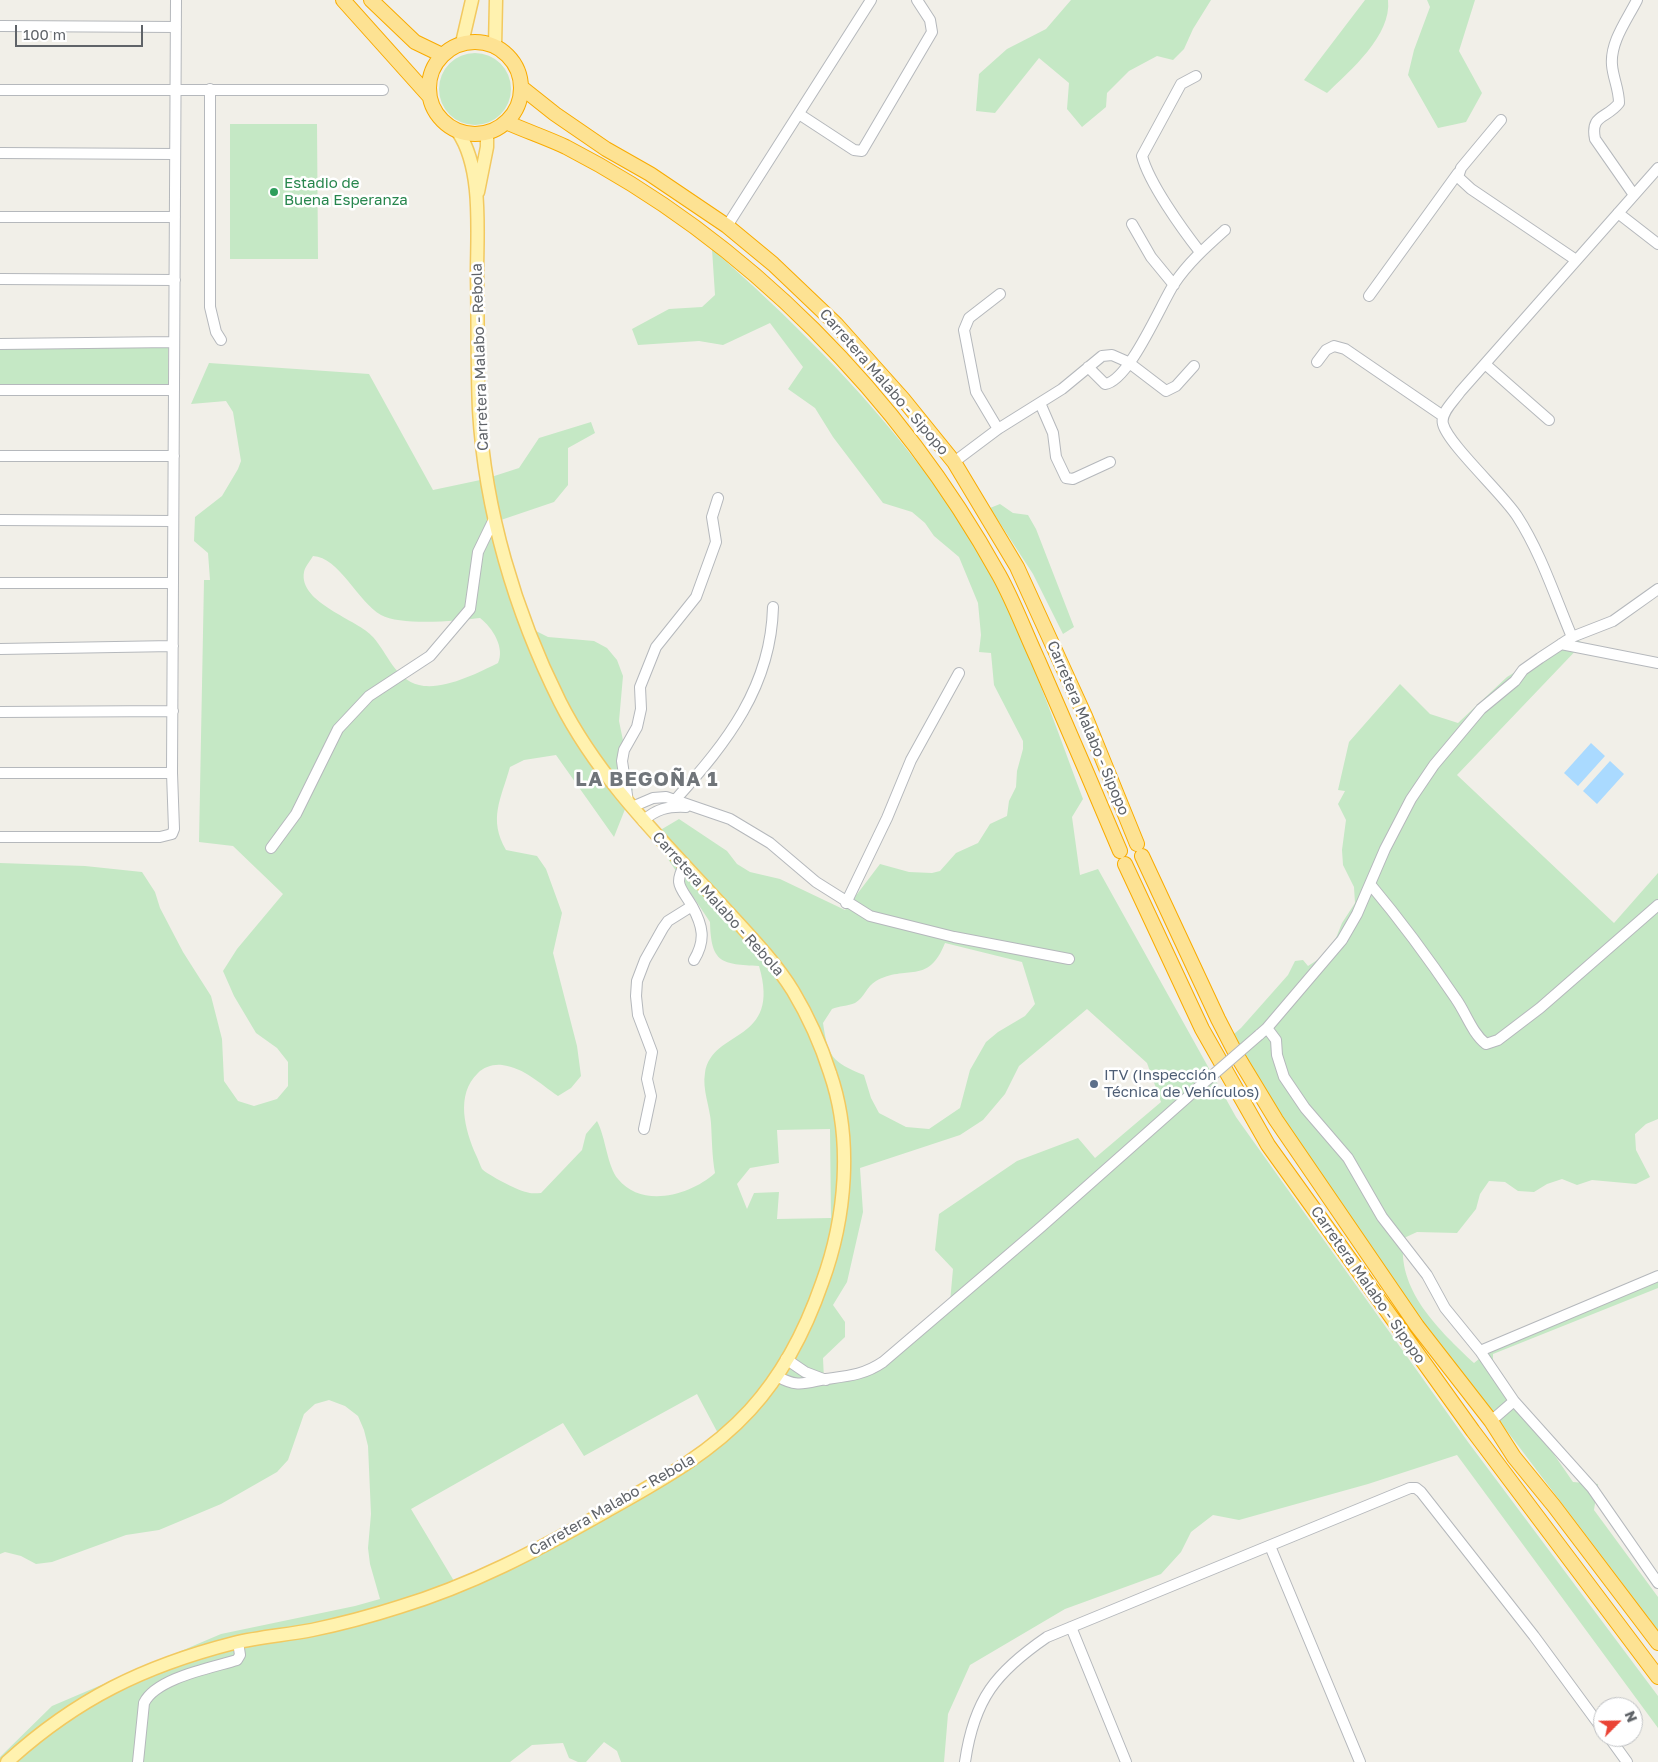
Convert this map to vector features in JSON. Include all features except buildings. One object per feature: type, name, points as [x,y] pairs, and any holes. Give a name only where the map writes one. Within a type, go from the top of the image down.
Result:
[{"type":"highway","points":[[342,0],[372,30],[429,96],[439,118],[458,132],[468,134],[487,133],[506,122],[518,106],[521,87],[514,63],[495,47],[479,42],[462,44],[442,55],[429,78],[429,96]]},
{"type":"highway","points":[[372,0],[416,42],[442,55]]},
{"type":"highway","name":"Carretera Malabo - Sipopo","points":[[521,87],[555,114],[606,149],[650,174],[727,226],[773,264],[836,324],[903,399],[954,462],[1017,567],[1085,716],[1140,850],[1218,1019],[1276,1120],[1417,1326],[1491,1421],[1514,1457],[1554,1506],[1658,1643]]},
{"type":"highway","name":"Carretera Malabo - Sipopo","points":[[506,122],[564,147],[595,164],[714,242],[763,281],[820,335],[893,417],[951,494],[1000,577],[1122,857],[1202,1029],[1268,1145],[1473,1431],[1658,1677]]},
{"type":"main road","points":[[462,44],[472,0]]},
{"type":"main road","points":[[495,47],[496,0]]},
{"type":"main road","name":"Carretera Malabo - Rebola","points":[[7,1762],[64,1716],[117,1683],[173,1661],[238,1642],[314,1629],[399,1607],[464,1585],[538,1549],[667,1477],[699,1456],[740,1420],[777,1376],[814,1305],[828,1269],[840,1215],[844,1170],[842,1131],[832,1077],[812,1028],[791,988],[757,945],[685,864],[643,821],[592,755],[562,706],[526,625],[494,519],[485,470],[479,411],[476,202],[469,156],[464,140],[458,132]]},
{"type":"main road","name":"Carretera Malabo - Rebola","points":[[476,202],[487,147],[487,133]]},
{"type":"street","points":[[0,837],[166,837],[172,834],[174,829],[172,774],[176,0]]},
{"type":"street","points":[[727,226],[871,0]]},
{"type":"street","points":[[799,114],[854,150],[862,151],[932,32],[930,20],[917,0]]},
{"type":"street","points":[[1634,196],[1595,139],[1594,131],[1596,120],[1619,103],[1619,92],[1612,66],[1612,53],[1614,43],[1637,0]]},
{"type":"street","points":[[0,26],[176,27]]},
{"type":"street","points":[[1196,76],[1181,84],[1142,156],[1147,170],[1176,219],[1200,252]]},
{"type":"street","points":[[210,89],[210,307],[216,332],[221,340]]},
{"type":"street","points":[[0,90],[383,90]]},
{"type":"street","points":[[1369,296],[1458,173],[1501,120]]},
{"type":"street","points":[[0,153],[175,154]]},
{"type":"street","points":[[1572,637],[1537,553],[1517,516],[1453,441],[1443,425],[1443,416],[1460,392],[1658,168]]},
{"type":"street","points":[[1458,173],[1458,177],[1471,189],[1576,260]]},
{"type":"street","points":[[1618,213],[1658,244]]},
{"type":"street","points":[[0,216],[175,217]]},
{"type":"street","points":[[1132,224],[1151,257],[1174,285]]},
{"type":"street","points":[[1088,367],[1101,382],[1107,384],[1118,376],[1150,330],[1174,285],[1200,252],[1225,230]]},
{"type":"street","points":[[0,279],[174,280]]},
{"type":"street","points":[[998,428],[976,392],[964,330],[969,318],[1000,294]]},
{"type":"street","points":[[0,344],[174,342]]},
{"type":"street","points":[[1317,362],[1326,350],[1334,346],[1345,349],[1443,416]]},
{"type":"street","points":[[954,462],[998,428],[1062,389],[1107,354],[1128,362],[1166,391],[1176,386],[1194,366]]},
{"type":"street","points":[[1485,364],[1549,420]]},
{"type":"street","points":[[0,390],[174,390]]},
{"type":"street","points":[[1040,402],[1053,433],[1056,457],[1066,478],[1073,479],[1110,462]]},
{"type":"street","points":[[0,456],[174,456]]},
{"type":"street","points":[[718,498],[712,517],[716,542],[696,597],[656,647],[640,687],[641,709],[637,727],[624,750],[622,761],[630,805],[658,797],[676,799],[692,807],[730,819],[770,842],[816,882],[846,903],[870,916],[954,937],[1069,959]]},
{"type":"street","points":[[271,848],[296,814],[338,729],[369,696],[430,656],[470,609],[478,552],[494,519]]},
{"type":"street","points":[[0,520],[174,521]]},
{"type":"street","points":[[0,583],[173,583]]},
{"type":"street","points":[[777,1376],[795,1384],[806,1385],[861,1374],[883,1362],[1041,1227],[1263,1032],[1342,940],[1370,884],[1397,823],[1434,765],[1481,709],[1515,681],[1523,670],[1561,644],[1572,637],[1612,621],[1658,589]]},
{"type":"street","points":[[676,799],[730,734],[747,708],[770,646],[773,607]]},
{"type":"street","points":[[1561,644],[1658,663]]},
{"type":"street","points":[[0,649],[173,646]]},
{"type":"street","points":[[846,903],[887,818],[911,760],[959,673]]},
{"type":"street","points":[[0,712],[173,711]]},
{"type":"street","points":[[0,773],[172,774]]},
{"type":"street","points":[[643,821],[652,813],[668,807],[692,807]]},
{"type":"street","points":[[685,864],[678,877],[678,883],[700,922],[703,939],[694,960]]},
{"type":"street","points":[[1370,884],[1411,934],[1458,1002],[1480,1039],[1486,1044],[1498,1040],[1540,1008],[1658,905]]},
{"type":"street","points":[[644,1129],[651,1096],[647,1079],[652,1052],[638,1015],[637,981],[645,960],[663,928],[668,922],[692,906]]},
{"type":"street","points":[[1263,1032],[1276,1040],[1280,1066],[1296,1094],[1348,1158],[1382,1217],[1426,1275],[1445,1308],[1480,1352],[1514,1401],[1592,1488],[1658,1583]]},
{"type":"street","points":[[1480,1352],[1658,1276]]},
{"type":"street","points":[[786,1359],[805,1372],[826,1380]]},
{"type":"street","points":[[1491,1421],[1514,1401]]},
{"type":"street","points":[[966,1762],[976,1714],[1001,1673],[1019,1656],[1048,1637],[1410,1488],[1416,1488],[1534,1636],[1593,1716]]},
{"type":"street","points":[[1270,1546],[1360,1762]]},
{"type":"street","points":[[1071,1627],[1126,1762]]},
{"type":"street","points":[[138,1762],[144,1703],[148,1694],[179,1678],[237,1660],[240,1655],[238,1642]]},
{"type":"street","points":[[1616,1747],[1627,1762]]},
{"type":"green space","points":[[1071,0],[1211,0],[1193,29],[1184,49],[1173,60],[1157,56],[1129,71],[1107,93],[1106,107],[1082,127],[1067,109],[1069,83],[1039,58],[995,113],[976,111],[979,74],[1007,49],[1046,29]]},
{"type":"green space","points":[[1365,0],[1388,0],[1383,26],[1377,39],[1368,51],[1327,93],[1304,80]]},
{"type":"green space","points":[[1427,0],[1475,0],[1459,51],[1482,93],[1466,122],[1438,128],[1408,75],[1414,50],[1430,7]]},
{"type":"green space","points":[[475,53],[495,59],[505,69],[511,89],[505,109],[495,119],[475,125],[455,119],[445,109],[439,89],[445,69],[455,59]]},
{"type":"green space","name":"Estadio de Buena Esperanza","points":[[230,124],[317,124],[318,259],[230,259]]},
{"type":"green space","points":[[712,249],[796,327],[875,410],[952,508],[993,578],[1022,640],[1083,799],[1072,817],[1080,875],[1098,869],[1236,1117],[1468,1442],[1658,1696],[1658,1728],[1643,1708],[1643,1697],[1635,1697],[1457,1455],[1368,1484],[1239,1520],[1213,1515],[1191,1532],[1181,1552],[1161,1574],[1065,1609],[970,1665],[948,1714],[944,1762],[621,1762],[617,1751],[604,1742],[586,1762],[578,1762],[569,1758],[563,1743],[532,1745],[510,1762],[0,1762],[0,1757],[52,1706],[221,1634],[380,1599],[370,1564],[368,1548],[371,1514],[368,1446],[364,1430],[358,1416],[345,1406],[329,1400],[315,1404],[304,1414],[288,1460],[277,1472],[221,1504],[159,1530],[126,1535],[52,1562],[36,1564],[21,1556],[5,1552],[0,1554],[0,863],[85,866],[142,872],[155,892],[160,908],[183,952],[211,996],[222,1039],[224,1081],[238,1101],[254,1106],[277,1099],[288,1086],[288,1062],[277,1048],[256,1033],[234,996],[223,971],[237,949],[283,894],[233,846],[199,842],[204,580],[210,580],[208,553],[194,541],[195,517],[222,496],[241,461],[233,412],[226,401],[191,404],[209,363],[369,374],[433,490],[485,479],[519,468],[539,438],[591,422],[595,433],[568,448],[568,485],[554,502],[498,521],[534,630],[548,637],[594,641],[607,648],[617,660],[623,676],[619,721],[633,789],[614,837],[556,755],[524,760],[510,767],[498,809],[498,828],[506,850],[537,856],[546,869],[562,913],[553,953],[577,1046],[581,1076],[571,1088],[558,1096],[518,1069],[502,1065],[492,1066],[478,1073],[466,1092],[464,1113],[468,1135],[485,1172],[522,1191],[541,1193],[582,1150],[586,1134],[597,1121],[614,1173],[628,1188],[640,1194],[666,1196],[693,1187],[715,1173],[710,1117],[704,1079],[705,1073],[710,1059],[720,1048],[754,1022],[761,1009],[764,991],[759,966],[728,962],[716,954],[711,936],[710,922],[652,835],[679,819],[727,851],[737,864],[750,872],[780,879],[845,910],[880,864],[909,872],[932,873],[940,871],[956,853],[978,843],[990,824],[1007,816],[1009,801],[1016,787],[1023,741],[994,685],[991,653],[979,652],[981,635],[978,603],[959,557],[934,536],[925,523],[912,512],[883,503],[833,437],[815,408],[788,389],[803,367],[770,323],[723,345],[699,341],[638,345],[632,329],[669,309],[702,307],[715,295]],"holes":[[[313,556],[322,558],[331,564],[364,600],[381,615],[402,621],[415,622],[480,618],[489,627],[499,645],[500,657],[498,663],[460,680],[438,686],[419,685],[411,682],[398,672],[373,637],[331,610],[310,593],[305,583],[304,572]],[[945,943],[1022,962],[1035,1004],[1025,1016],[998,1032],[986,1042],[970,1070],[960,1108],[929,1129],[906,1127],[879,1113],[871,1098],[864,1075],[838,1062],[833,1057],[827,1044],[823,1023],[832,1009],[855,1003],[876,981],[887,976],[915,972],[931,965]],[[1087,1009],[1147,1063],[1161,1102],[1095,1158],[1078,1138],[1017,1161],[939,1214],[935,1250],[953,1269],[950,1302],[880,1364],[824,1380],[823,1358],[845,1337],[845,1322],[833,1305],[847,1282],[863,1212],[860,1168],[960,1135],[983,1120],[1005,1094],[1019,1066]],[[830,1129],[831,1218],[777,1219],[779,1192],[754,1193],[747,1209],[737,1184],[750,1168],[779,1163],[777,1130]],[[697,1394],[721,1439],[500,1566],[457,1586],[411,1509],[563,1423],[584,1456]]]},
{"type":"green space","points":[[0,344],[168,344],[168,386],[0,387]]},
{"type":"green space","points":[[1000,504],[1013,513],[1028,515],[1036,529],[1074,627],[1063,634],[1033,574],[990,508]]},
{"type":"green space","points":[[1572,637],[1583,643],[1457,775],[1614,923],[1658,873],[1658,1119],[1646,1124],[1635,1134],[1636,1150],[1650,1177],[1636,1184],[1592,1180],[1577,1185],[1562,1179],[1547,1184],[1534,1192],[1518,1191],[1505,1182],[1489,1181],[1480,1194],[1476,1209],[1457,1233],[1417,1232],[1404,1238],[1403,1257],[1406,1275],[1413,1292],[1423,1308],[1447,1337],[1474,1363],[1505,1338],[1658,1273],[1658,1288],[1493,1354],[1493,1366],[1573,1482],[1598,1484],[1594,1510],[1658,1597],[1658,1630],[1304,1169],[1222,1044],[1241,1028],[1288,975],[1295,961],[1303,960],[1308,966],[1322,957],[1336,938],[1342,923],[1355,903],[1354,887],[1343,865],[1342,850],[1346,820],[1338,804],[1345,791],[1338,790],[1349,742],[1400,684],[1430,714],[1458,723],[1507,677]]},
{"type":"water","points":[[1591,743],[1605,756],[1578,786],[1564,773]]},
{"type":"water","points":[[1610,761],[1624,774],[1597,804],[1583,791]]},
{"type":"place","name":"Estadio de Buena Esperanza","points":[[274,192]]},
{"type":"place","name":"ITV (Inspección Técnica de Vehículos)","points":[[1094,1084]]},
{"type":"district","name":"LA BEGOÑA 1","points":[[647,780]]}]
